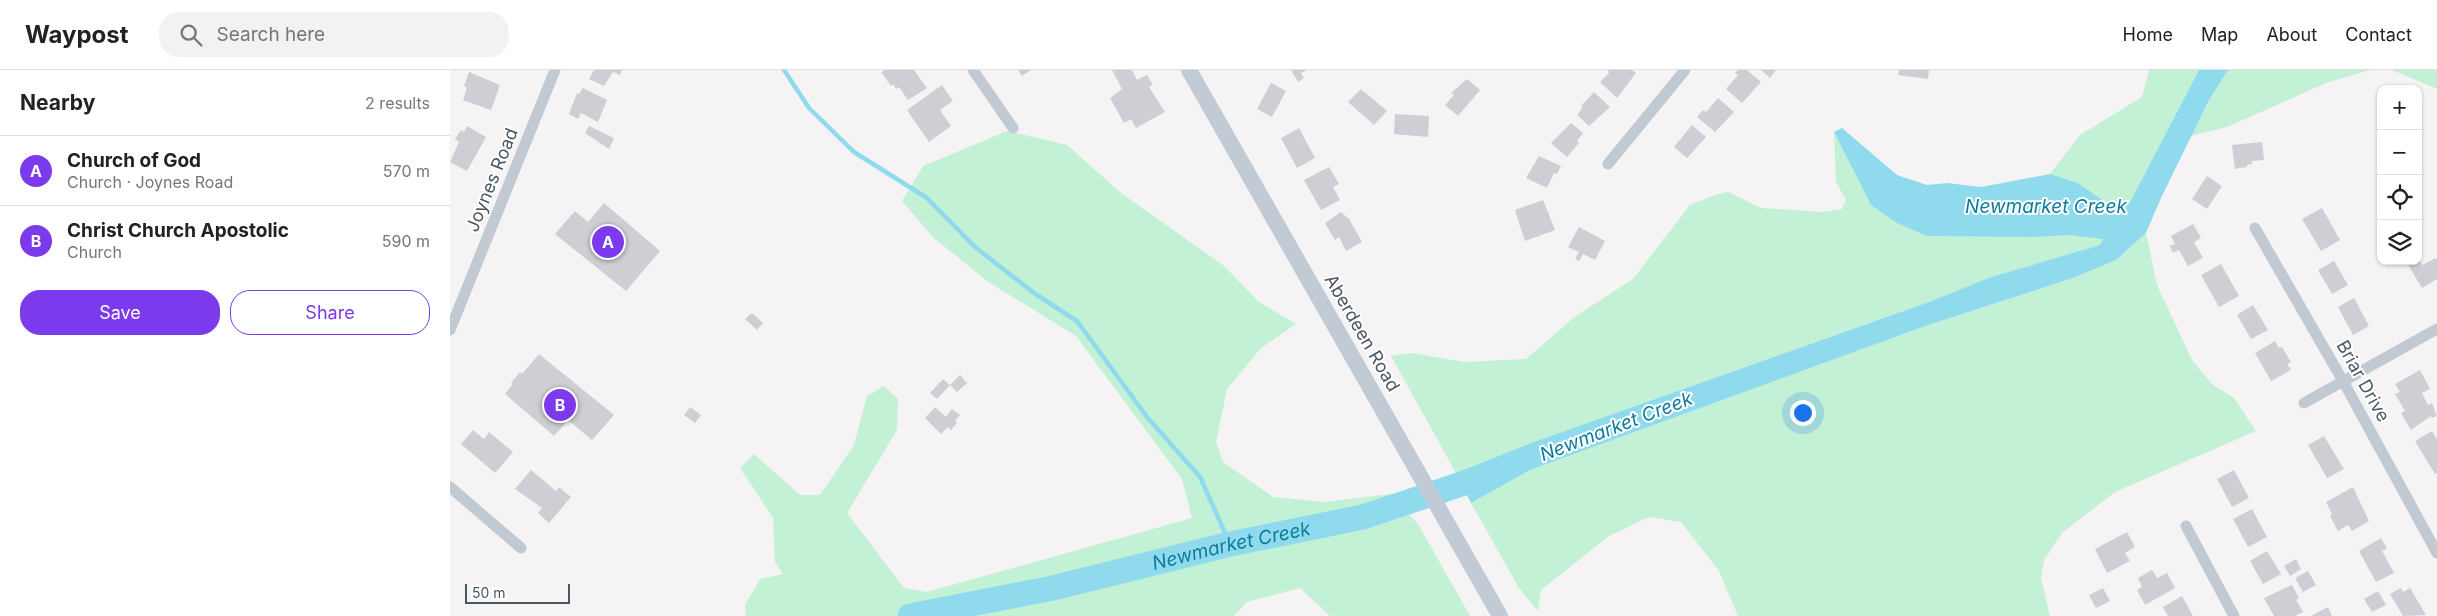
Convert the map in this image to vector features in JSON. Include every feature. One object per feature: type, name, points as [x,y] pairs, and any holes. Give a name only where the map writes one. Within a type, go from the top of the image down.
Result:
[{"type":"main road","name":"Aberdeen Road","points":[[1189,70],[1500,616]]},
{"type":"street","name":"Joynes Road","points":[[450,330],[555,70]]},
{"type":"street","points":[[973,70],[1013,128]]},
{"type":"street","points":[[1608,164],[1678,72]]},
{"type":"street","name":"Briar Drive","points":[[2255,228],[2343,381],[2437,553]]},
{"type":"street","points":[[2304,403],[2437,330]]},
{"type":"street","points":[[450,487],[521,548]]},
{"type":"street","points":[[2186,526],[2234,616]]},
{"type":"green space","points":[[2149,70],[2199,70],[2130,202],[2111,206],[2078,183],[2050,174],[2080,135],[2142,97]]},
{"type":"green space","points":[[2228,70],[2370,70],[2326,83],[2227,127],[2191,136],[2208,102]]},
{"type":"green space","points":[[2392,70],[2437,70],[2437,89]]},
{"type":"green space","points":[[1007,131],[1067,145],[1121,193],[1223,265],[1259,302],[1296,324],[1261,348],[1227,389],[1216,442],[1223,462],[1273,497],[1324,502],[1390,494],[1418,524],[1470,616],[1330,616],[1300,588],[1247,602],[1234,616],[746,616],[745,605],[760,579],[783,574],[775,562],[773,518],[740,468],[754,454],[800,495],[820,495],[854,445],[867,396],[884,386],[898,399],[897,430],[847,513],[904,588],[927,592],[1192,518],[1182,479],[1076,336],[987,281],[933,237],[902,201],[923,166]]},
{"type":"green space","points":[[1834,132],[1871,205],[2038,237],[2069,235],[2103,238],[2101,245],[1991,277],[1929,302],[1531,443],[1456,473],[1391,356],[1412,353],[1465,362],[1526,359],[1573,318],[1633,279],[1690,205],[1718,194],[1728,192],[1761,208],[1823,212],[1842,209],[1846,200],[1836,182]]},
{"type":"green space","points":[[2146,233],[2157,285],[2192,360],[2213,385],[2234,398],[2256,431],[2115,492],[2062,533],[2044,560],[2041,578],[2050,616],[1738,616],[1719,571],[1681,522],[1649,517],[1609,536],[1541,590],[1538,611],[1519,588],[1471,503],[1530,470],[1928,325],[2073,278],[2116,260]]},
{"type":"water","name":"Newmarket Creek","points":[[2199,70],[2228,70],[2208,102],[2146,233],[2116,260],[2073,278],[1928,325],[1530,470],[1471,503],[1456,473],[1531,443],[1929,302],[1991,277],[2100,245],[2103,239],[2069,235],[2038,237],[1927,236],[1897,223],[1871,205],[1834,132],[1842,128],[1897,175],[1927,185],[1947,183],[1981,187],[2050,174],[2078,183],[2111,206],[2130,202]]},
{"type":"building","points":[[594,70],[622,70],[620,75],[613,72],[604,86],[589,79]]},
{"type":"building","points":[[885,70],[914,70],[927,88],[908,100],[899,87],[896,89],[893,84],[891,86],[881,72]]},
{"type":"building","points":[[1018,70],[1031,70],[1022,76]]},
{"type":"building","points":[[1112,70],[1132,70],[1137,80],[1147,75],[1153,85],[1149,87],[1165,112],[1136,128],[1131,119],[1124,123],[1110,98],[1122,89]]},
{"type":"building","points":[[1291,70],[1307,70],[1301,73],[1304,78],[1298,82]]},
{"type":"building","points":[[1608,70],[1632,70],[1636,73],[1617,98],[1600,82],[1609,73]]},
{"type":"building","points":[[1738,70],[1747,70],[1761,82],[1742,103],[1726,89],[1738,75],[1735,73]]},
{"type":"building","points":[[1761,70],[1776,70],[1770,78]]},
{"type":"building","points":[[1899,70],[1929,70],[1928,79],[1898,75]]},
{"type":"building","points":[[469,72],[500,85],[491,110],[463,100],[467,88],[464,86]]},
{"type":"building","points":[[1467,79],[1480,90],[1458,116],[1445,105],[1454,95],[1451,93]]},
{"type":"building","points":[[1271,83],[1286,91],[1272,117],[1257,109]]},
{"type":"building","points":[[942,85],[953,101],[940,110],[951,126],[929,142],[907,110]]},
{"type":"building","points":[[583,88],[607,100],[598,122],[581,113],[578,119],[569,114],[577,93],[579,94]]},
{"type":"building","points":[[1361,89],[1387,111],[1374,125],[1348,102]]},
{"type":"building","points":[[1594,92],[1610,107],[1589,126],[1577,115],[1583,107],[1581,106]]},
{"type":"building","points":[[1718,98],[1734,112],[1715,132],[1697,117],[1703,110],[1706,112]]},
{"type":"building","points":[[1395,114],[1429,116],[1428,137],[1394,134]]},
{"type":"building","points":[[1571,123],[1583,133],[1577,141],[1579,143],[1567,157],[1551,143]]},
{"type":"building","points":[[1692,125],[1706,137],[1687,158],[1674,147]]},
{"type":"building","points":[[467,126],[486,137],[467,171],[450,162],[459,142],[455,139],[461,130],[464,132]]},
{"type":"building","points":[[589,126],[614,138],[609,149],[585,133]]},
{"type":"building","points":[[1299,128],[1315,158],[1297,168],[1281,138]]},
{"type":"building","points":[[2262,142],[2264,160],[2252,161],[2252,164],[2247,165],[2247,167],[2235,169],[2232,145]]},
{"type":"building","points":[[1539,156],[1561,166],[1557,174],[1554,173],[1547,188],[1526,178]]},
{"type":"building","points":[[1329,167],[1339,184],[1333,187],[1340,200],[1321,210],[1304,180]]},
{"type":"building","points":[[2207,176],[2222,186],[2207,209],[2192,199]]},
{"type":"building","points":[[1543,200],[1555,230],[1525,241],[1515,210]]},
{"type":"building","points":[[604,203],[660,251],[626,291],[555,234],[575,211],[588,222]]},
{"type":"building","points":[[2322,208],[2340,240],[2321,251],[2302,219]]},
{"type":"building","points":[[1341,212],[1349,219],[1362,242],[1346,251],[1339,237],[1335,240],[1325,223]]},
{"type":"building","points":[[2193,224],[2201,238],[2194,242],[2203,258],[2188,266],[2179,250],[2173,253],[2170,246],[2175,244],[2171,236]]},
{"type":"building","points":[[1579,227],[1605,241],[1595,260],[1583,254],[1579,261],[1575,259],[1579,252],[1568,247]]},
{"type":"building","points":[[2436,258],[2437,279],[2422,288],[2408,265],[2422,265]]},
{"type":"building","points":[[2334,261],[2348,285],[2332,294],[2318,270]]},
{"type":"building","points":[[2221,264],[2239,296],[2219,307],[2201,275]]},
{"type":"building","points":[[2354,298],[2369,326],[2353,335],[2338,307]]},
{"type":"building","points":[[2253,305],[2268,330],[2251,339],[2237,315]]},
{"type":"building","points":[[752,313],[763,323],[757,330],[745,319]]},
{"type":"building","points":[[2275,341],[2279,348],[2282,347],[2291,362],[2287,364],[2291,370],[2271,381],[2255,353]]},
{"type":"building","points":[[539,354],[614,415],[592,440],[568,420],[554,436],[505,394],[520,372],[522,374]]},
{"type":"building","points":[[2420,370],[2430,389],[2422,393],[2428,405],[2432,403],[2437,416],[2432,418],[2431,416],[2411,430],[2401,413],[2405,411],[2395,394],[2400,392],[2395,384]]},
{"type":"building","points":[[960,375],[967,383],[957,392],[950,385]]},
{"type":"building","points":[[943,379],[950,385],[937,399],[930,393]]},
{"type":"building","points":[[690,407],[701,415],[695,423],[684,415]]},
{"type":"building","points":[[935,407],[946,417],[952,409],[960,415],[955,421],[957,423],[951,430],[948,427],[941,434],[925,418]]},
{"type":"building","points":[[473,430],[484,439],[489,432],[513,452],[495,473],[461,444]]},
{"type":"building","points":[[2432,431],[2437,439],[2437,473],[2435,474],[2415,441]]},
{"type":"building","points":[[2324,436],[2344,469],[2327,478],[2308,445]]},
{"type":"building","points":[[531,470],[556,491],[559,487],[571,497],[549,523],[538,513],[542,508],[515,489]]},
{"type":"building","points":[[2234,470],[2249,498],[2232,507],[2217,479]]},
{"type":"building","points":[[2353,487],[2369,521],[2352,531],[2348,525],[2338,531],[2330,516],[2332,514],[2326,502]]},
{"type":"building","points":[[2252,509],[2267,537],[2248,547],[2233,519]]},
{"type":"building","points":[[2127,532],[2135,547],[2125,553],[2130,561],[2107,573],[2095,549]]},
{"type":"building","points":[[2381,538],[2387,548],[2382,551],[2394,573],[2376,582],[2359,551]]},
{"type":"building","points":[[2267,551],[2281,574],[2263,584],[2250,561]]},
{"type":"building","points":[[2296,559],[2301,569],[2290,576],[2284,566]]},
{"type":"building","points":[[2152,570],[2157,578],[2167,573],[2175,588],[2145,605],[2137,590],[2142,587],[2138,578]]},
{"type":"building","points":[[2308,571],[2316,585],[2303,592],[2295,578]]},
{"type":"building","points":[[2292,585],[2299,598],[2296,600],[2303,612],[2295,616],[2274,616],[2264,598]]},
{"type":"building","points":[[2103,588],[2110,601],[2096,608],[2089,595]]},
{"type":"building","points":[[2401,588],[2403,592],[2410,588],[2426,615],[2403,616],[2390,594]]},
{"type":"building","points":[[2378,591],[2386,605],[2372,612],[2364,599]]},
{"type":"building","points":[[2182,596],[2193,616],[2168,616],[2163,607]]},
{"type":"building","points":[[2328,607],[2332,616],[2311,616]]},
{"type":"waterway","points":[[784,70],[809,108],[854,152],[927,198],[975,247],[1034,293],[1077,321],[1147,417],[1200,477],[1230,544]]},
{"type":"waterway","name":"Newmarket Creek","points":[[910,616],[1053,588],[1230,544],[1363,517],[1494,473]]},
{"type":"place","name":"Church of God","points":[[608,242]]},
{"type":"place","name":"Christ Church Apostolic","points":[[560,405]]}]
